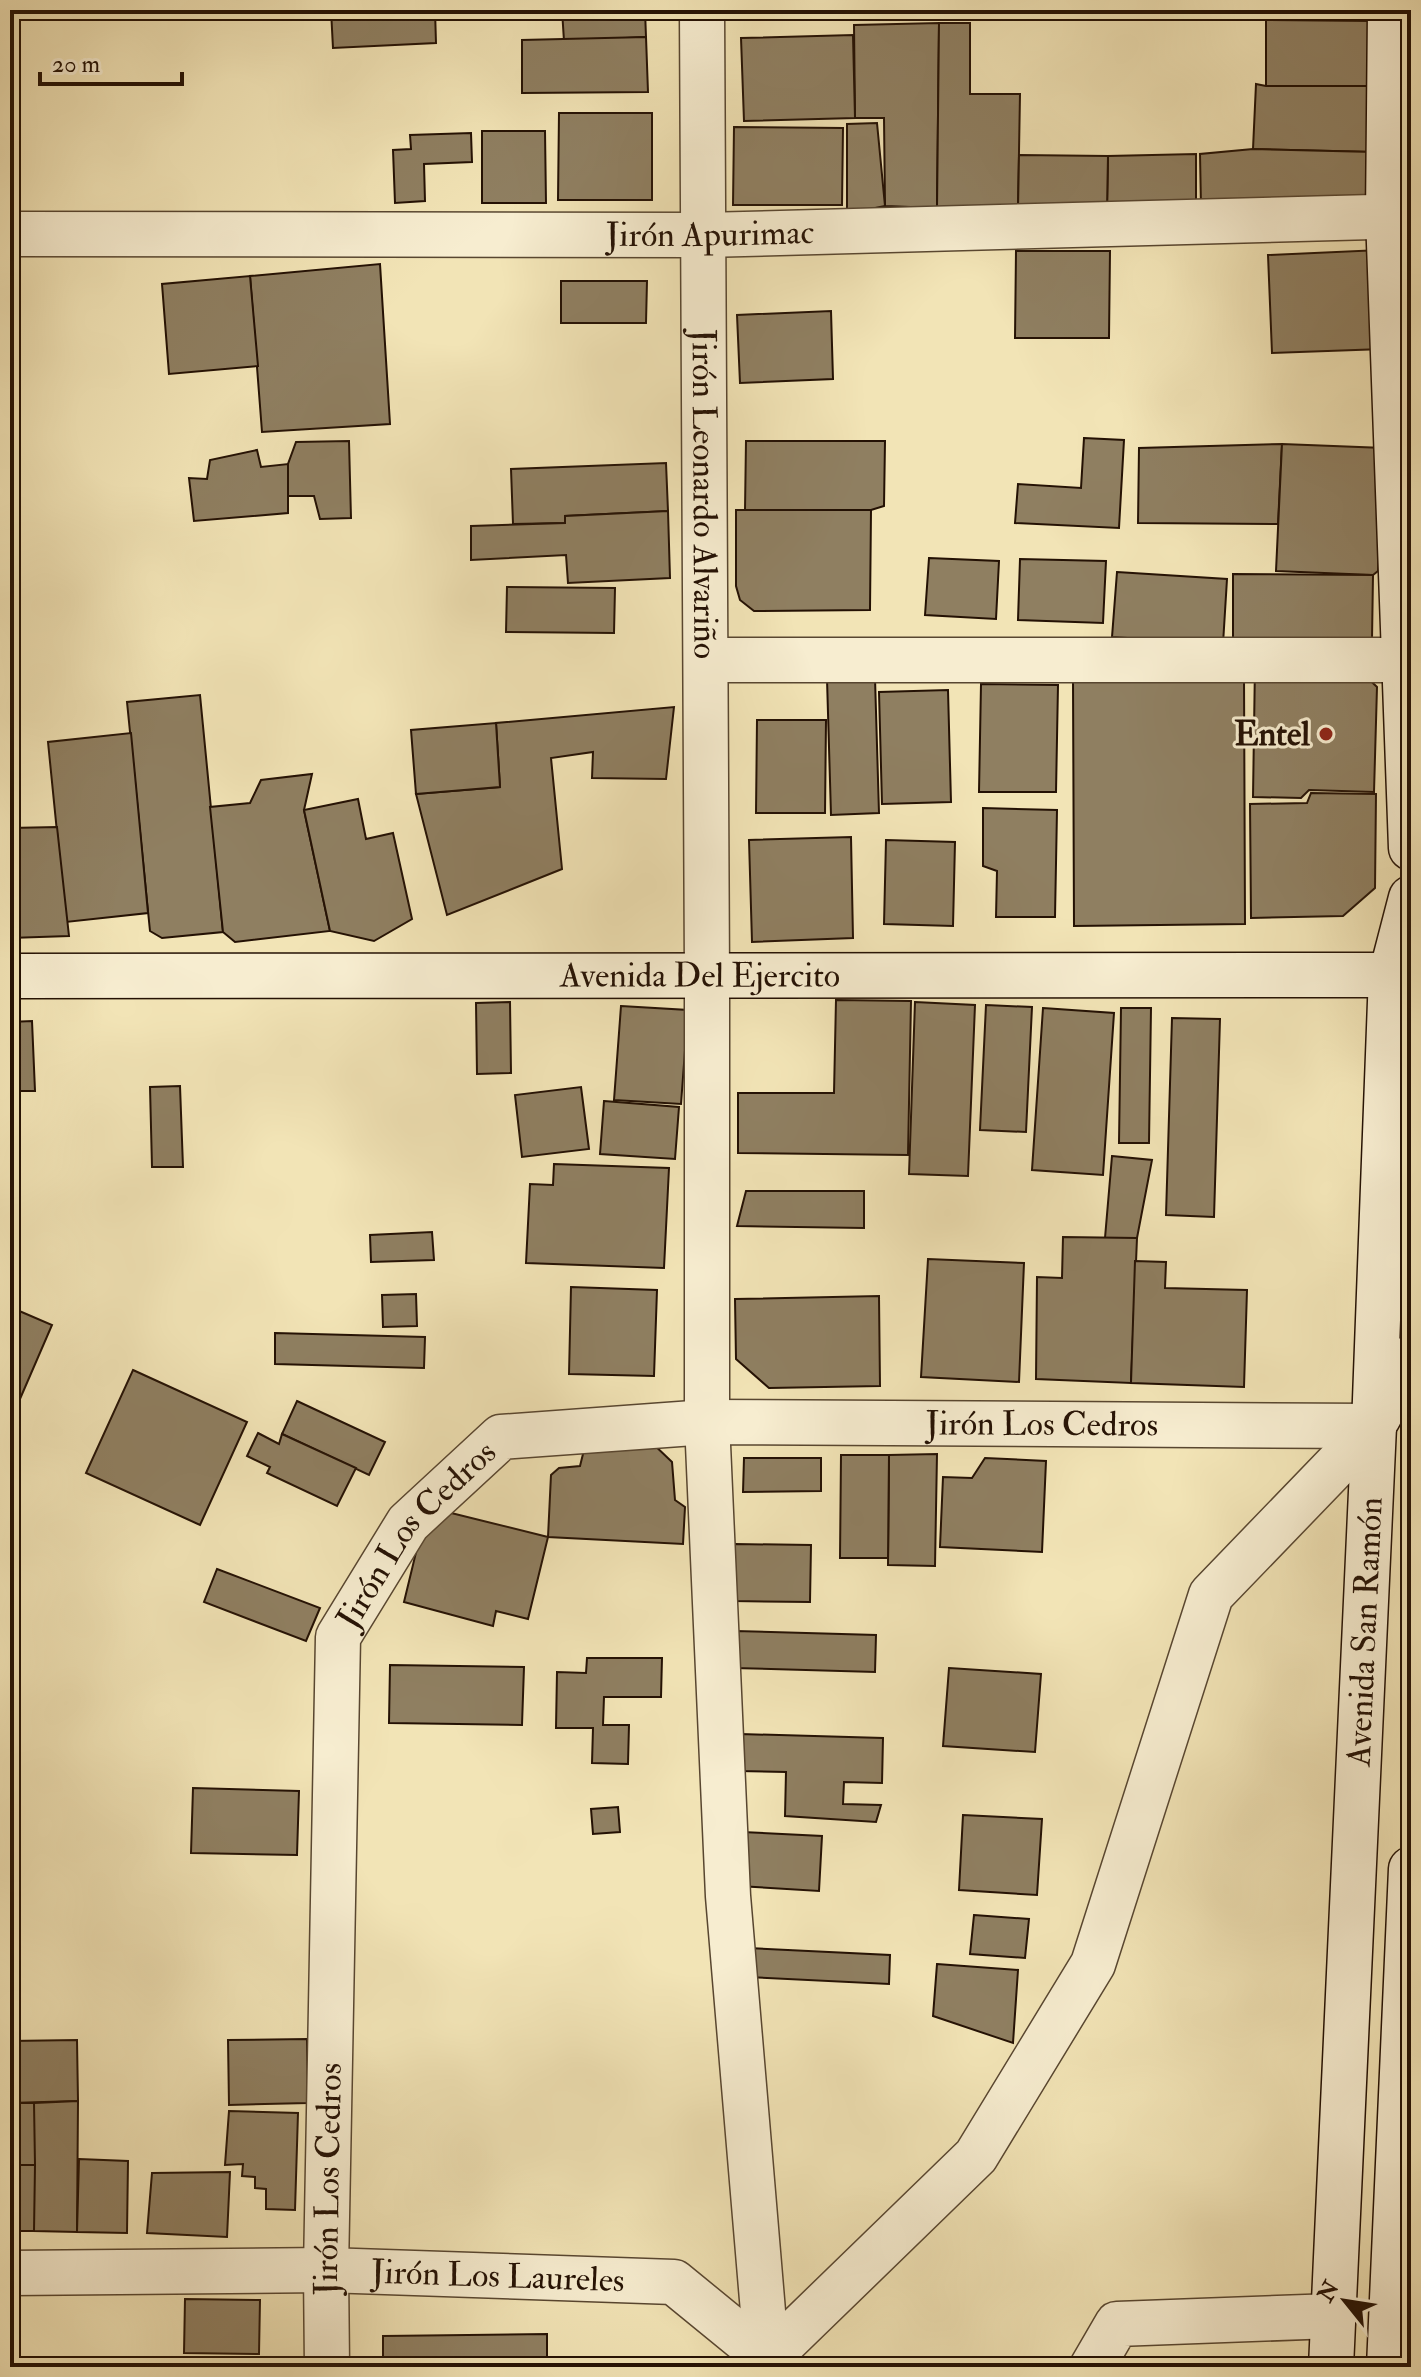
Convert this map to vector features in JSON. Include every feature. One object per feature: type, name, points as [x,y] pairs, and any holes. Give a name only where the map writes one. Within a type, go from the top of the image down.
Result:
[{"type":"street","name":"Jirón Leonardo Alvariño","points":[[702,10],[707,1422],[728,1896],[769,2364]]},
{"type":"street","points":[[1390,10],[1400,216],[1404,660],[1411,848]]},
{"type":"street","name":"Jirón Apurimac","points":[[10,234],[704,235],[1400,216]]},
{"type":"street","points":[[706,660],[1404,660]]},
{"type":"street","name":"Avenida San Ramón","points":[[1331,2367],[1374,1426],[1401,976],[1411,898]]},
{"type":"street","name":"Avenida Del Ejercito","points":[[10,976],[1401,976]]},
{"type":"street","points":[[769,2364],[976,2156],[1093,1964],[1211,1595],[1374,1426],[1411,1357]]},
{"type":"street","name":"Jirón Los Cedros","points":[[327,2367],[326,2270],[338,1637],[408,1523],[501,1437],[707,1422],[1374,1426]]},
{"type":"street","points":[[1389,2367],[1411,1869]]},
{"type":"street","name":"Jirón Los Laureles","points":[[10,2273],[326,2270],[674,2282],[769,2364]]},
{"type":"street","points":[[1092,2367],[1117,2324],[1334,2316]]},
{"type":"building","points":[[331,10],[435,10],[436,43],[333,48]]},
{"type":"building","points":[[562,10],[645,10],[646,37],[564,41]]},
{"type":"building","points":[[1270,10],[1385,10],[1385,16],[1270,15]]},
{"type":"building","points":[[1266,20],[1375,21],[1374,86],[1266,86]]},
{"type":"building","points":[[939,23],[937,208],[885,206],[884,118],[855,118],[854,25]]},
{"type":"building","points":[[939,23],[970,23],[970,94],[1020,94],[1018,209],[937,208]]},
{"type":"building","points":[[853,35],[855,118],[744,121],[741,38]]},
{"type":"building","points":[[646,37],[648,92],[522,93],[522,40]]},
{"type":"building","points":[[1256,84],[1374,86],[1374,152],[1253,149]]},
{"type":"building","points":[[559,113],[652,113],[652,200],[558,200]]},
{"type":"building","points":[[877,123],[885,206],[847,212],[847,124]]},
{"type":"building","points":[[734,127],[843,128],[842,205],[733,205]]},
{"type":"building","points":[[482,131],[545,131],[546,203],[482,203]]},
{"type":"building","points":[[471,133],[472,162],[424,164],[425,201],[395,203],[393,150],[411,149],[410,135]]},
{"type":"building","points":[[1253,149],[1374,152],[1373,204],[1201,207],[1200,154]]},
{"type":"building","points":[[1196,154],[1196,209],[1107,209],[1108,156]]},
{"type":"building","points":[[1019,155],[1108,156],[1107,209],[1018,209]]},
{"type":"building","points":[[1380,250],[1383,349],[1272,353],[1268,255]]},
{"type":"building","points":[[1016,251],[1110,251],[1109,338],[1015,338]]},
{"type":"building","points":[[380,264],[390,424],[262,432],[250,276]]},
{"type":"building","points":[[250,276],[258,366],[169,374],[162,284]]},
{"type":"building","points":[[561,281],[647,281],[646,323],[561,323]]},
{"type":"building","points":[[831,311],[833,379],[740,383],[737,315]]},
{"type":"building","points":[[1084,438],[1124,440],[1119,528],[1015,523],[1018,484],[1081,488]]},
{"type":"building","points":[[349,441],[351,518],[320,519],[314,496],[287,496],[288,464],[296,442]]},
{"type":"building","points":[[746,441],[885,441],[884,506],[871,510],[745,510]]},
{"type":"building","points":[[1282,444],[1278,524],[1138,523],[1139,448]]},
{"type":"building","points":[[1282,444],[1384,448],[1378,571],[1373,575],[1276,571]]},
{"type":"building","points":[[257,450],[261,467],[288,464],[288,513],[194,521],[189,478],[207,479],[210,460]]},
{"type":"building","points":[[666,463],[668,511],[565,516],[565,523],[513,524],[511,469]]},
{"type":"building","points":[[736,510],[871,510],[870,610],[754,611],[740,600],[736,586]]},
{"type":"building","points":[[668,511],[670,578],[568,583],[566,555],[471,560],[471,526],[565,523],[565,516]]},
{"type":"building","points":[[929,558],[999,561],[996,619],[925,615]]},
{"type":"building","points":[[1020,559],[1106,561],[1103,623],[1018,620]]},
{"type":"building","points":[[1117,572],[1227,579],[1223,644],[1112,637]]},
{"type":"building","points":[[1233,574],[1373,575],[1372,639],[1233,639]]},
{"type":"building","points":[[507,587],[615,588],[614,633],[506,632]]},
{"type":"building","points":[[10,598],[18,598],[20,690],[10,690]]},
{"type":"building","points":[[1255,664],[1354,665],[1377,687],[1374,792],[1309,790],[1301,798],[1253,797]]},
{"type":"building","points":[[1244,676],[1245,924],[1074,926],[1073,678]]},
{"type":"building","points":[[875,678],[879,813],[831,815],[827,679]]},
{"type":"building","points":[[981,684],[1058,685],[1056,792],[979,792]]},
{"type":"building","points":[[948,690],[951,802],[882,804],[879,692]]},
{"type":"building","points":[[200,695],[223,932],[162,938],[150,931],[127,702]]},
{"type":"building","points":[[674,707],[666,779],[592,778],[593,752],[551,758],[562,869],[447,915],[416,794],[500,787],[496,723]]},
{"type":"building","points":[[757,720],[826,720],[825,813],[756,813]]},
{"type":"building","points":[[496,723],[500,787],[416,794],[411,730]]},
{"type":"building","points":[[131,733],[148,913],[66,922],[48,742]]},
{"type":"building","points":[[312,774],[304,810],[330,931],[235,942],[223,932],[210,807],[250,803],[261,780]]},
{"type":"building","points":[[1311,793],[1376,794],[1375,888],[1343,916],[1251,918],[1250,804],[1307,803]]},
{"type":"building","points":[[358,799],[366,839],[393,833],[412,919],[374,941],[330,931],[304,810]]},
{"type":"building","points":[[983,808],[1057,810],[1055,917],[996,917],[997,871],[983,866]]},
{"type":"building","points":[[57,827],[69,936],[10,938],[10,828]]},
{"type":"building","points":[[851,837],[853,938],[752,942],[749,840]]},
{"type":"building","points":[[886,840],[955,842],[953,926],[884,924]]},
{"type":"building","points":[[836,1000],[911,1001],[908,1155],[738,1153],[738,1093],[834,1093]]},
{"type":"building","points":[[510,1002],[511,1073],[477,1074],[476,1003]]},
{"type":"building","points":[[915,1002],[975,1005],[968,1176],[909,1174]]},
{"type":"building","points":[[986,1005],[1032,1007],[1026,1132],[980,1130]]},
{"type":"building","points":[[621,1006],[688,1010],[681,1104],[614,1100]]},
{"type":"building","points":[[1043,1008],[1114,1013],[1103,1175],[1032,1170]]},
{"type":"building","points":[[1121,1008],[1151,1008],[1149,1143],[1119,1143]]},
{"type":"building","points":[[1172,1018],[1220,1019],[1214,1217],[1166,1215]]},
{"type":"building","points":[[32,1021],[35,1091],[10,1091],[10,1022]]},
{"type":"building","points":[[180,1086],[183,1167],[152,1167],[150,1087]]},
{"type":"building","points":[[581,1087],[589,1149],[522,1157],[515,1095]]},
{"type":"building","points":[[604,1101],[679,1107],[675,1159],[600,1154]]},
{"type":"building","points":[[1112,1156],[1152,1160],[1137,1238],[1105,1238]]},
{"type":"building","points":[[554,1164],[669,1168],[664,1268],[526,1263],[530,1184],[553,1185]]},
{"type":"building","points":[[746,1191],[864,1191],[864,1228],[737,1226]]},
{"type":"building","points":[[432,1232],[434,1260],[371,1262],[370,1235]]},
{"type":"building","points":[[1063,1237],[1137,1238],[1131,1383],[1036,1379],[1037,1277],[1062,1278]]},
{"type":"building","points":[[928,1259],[1024,1263],[1019,1382],[921,1377]]},
{"type":"building","points":[[1135,1261],[1166,1262],[1165,1288],[1247,1290],[1244,1387],[1131,1383]]},
{"type":"building","points":[[571,1287],[657,1290],[654,1376],[569,1374]]},
{"type":"building","points":[[416,1294],[417,1326],[383,1327],[382,1295]]},
{"type":"building","points":[[879,1296],[880,1386],[769,1388],[736,1359],[735,1299]]},
{"type":"building","points":[[10,1307],[52,1325],[10,1422]]},
{"type":"building","points":[[275,1333],[425,1337],[424,1368],[275,1364]]},
{"type":"building","points":[[133,1370],[247,1422],[200,1525],[86,1473]]},
{"type":"building","points":[[297,1401],[385,1442],[369,1475],[282,1434]]},
{"type":"building","points":[[258,1433],[279,1444],[282,1434],[356,1468],[337,1506],[267,1473],[270,1467],[247,1456]]},
{"type":"building","points":[[649,1440],[672,1462],[675,1500],[685,1507],[683,1544],[548,1537],[551,1475],[559,1468],[580,1466],[585,1446]]},
{"type":"building","points":[[937,1454],[935,1566],[888,1565],[889,1455]]},
{"type":"building","points":[[841,1455],[889,1455],[888,1558],[840,1558]]},
{"type":"building","points":[[744,1458],[821,1458],[821,1491],[743,1492]]},
{"type":"building","points":[[985,1458],[1046,1461],[1042,1552],[940,1547],[943,1477],[972,1478]]},
{"type":"building","points":[[427,1507],[548,1537],[528,1619],[496,1611],[493,1626],[404,1602]]},
{"type":"building","points":[[735,1544],[811,1545],[810,1602],[733,1601]]},
{"type":"building","points":[[217,1569],[320,1608],[306,1641],[204,1602]]},
{"type":"building","points":[[735,1631],[876,1635],[875,1672],[733,1668]]},
{"type":"building","points":[[587,1658],[662,1658],[661,1697],[604,1697],[603,1725],[629,1725],[628,1764],[592,1763],[593,1728],[556,1728],[557,1672],[586,1673]]},
{"type":"building","points":[[390,1665],[524,1667],[522,1725],[389,1723]]},
{"type":"building","points":[[949,1668],[1041,1674],[1035,1752],[943,1746]]},
{"type":"building","points":[[740,1734],[883,1738],[882,1783],[844,1782],[843,1804],[881,1805],[876,1822],[785,1816],[786,1772],[739,1771]]},
{"type":"building","points":[[193,1788],[299,1791],[297,1855],[191,1853]]},
{"type":"building","points":[[618,1807],[620,1832],[593,1834],[591,1809]]},
{"type":"building","points":[[963,1815],[1042,1819],[1037,1895],[959,1890]]},
{"type":"building","points":[[742,1832],[822,1836],[819,1891],[738,1886]]},
{"type":"building","points":[[974,1915],[1029,1919],[1025,1958],[970,1954]]},
{"type":"building","points":[[748,1948],[890,1955],[889,1984],[747,1977]]},
{"type":"building","points":[[937,1964],[1018,1970],[1013,2043],[933,2016]]},
{"type":"building","points":[[307,2039],[308,2103],[229,2105],[228,2040]]},
{"type":"building","points":[[77,2040],[78,2101],[10,2103],[10,2041]]},
{"type":"building","points":[[78,2101],[77,2232],[34,2231],[34,2103]]},
{"type":"building","points":[[10,2103],[34,2103],[35,2165],[10,2165]]},
{"type":"building","points":[[229,2111],[298,2113],[295,2210],[266,2209],[266,2189],[255,2188],[255,2177],[242,2176],[243,2164],[225,2165]]},
{"type":"building","points":[[79,2159],[128,2161],[127,2233],[77,2232]]},
{"type":"building","points":[[10,2165],[35,2165],[34,2231],[10,2231]]},
{"type":"building","points":[[230,2172],[227,2237],[147,2233],[152,2173]]},
{"type":"building","points":[[185,2299],[260,2300],[259,2354],[184,2353]]},
{"type":"building","points":[[547,2334],[547,2367],[383,2367],[383,2336]]},
{"type":"place","name":"Entel","points":[[1326,734]]}]
